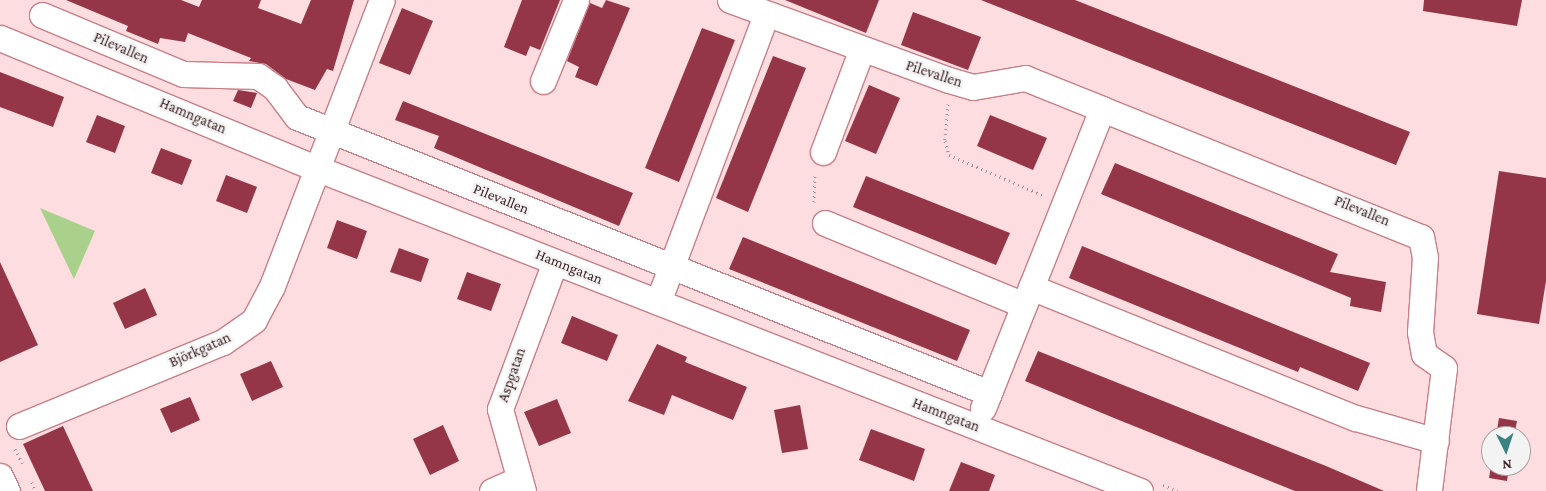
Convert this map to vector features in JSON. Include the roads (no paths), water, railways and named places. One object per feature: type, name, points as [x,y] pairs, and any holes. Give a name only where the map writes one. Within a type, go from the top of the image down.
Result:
[{"type":"street","points":[[316,168],[382,0]]},
{"type":"street","points":[[544,81],[576,0]]},
{"type":"street","name":"Pilevallen","points":[[730,0],[766,15],[949,80],[974,87],[1025,78],[1420,237],[1425,257],[1420,332],[1424,354],[1444,368],[1429,491]]},
{"type":"street","name":"Pilevallen","points":[[42,15],[183,74],[258,76],[275,88],[297,117],[989,393]]},
{"type":"street","points":[[658,302],[766,15]]},
{"type":"street","name":"Hamngatan","points":[[0,38],[316,168],[1140,491]]},
{"type":"street","points":[[824,152],[862,49]]},
{"type":"street","points":[[976,426],[1102,109]]},
{"type":"street","name":"Björkgatan","points":[[15,432],[240,332],[254,320],[272,286],[316,168]]},
{"type":"street","points":[[825,223],[1356,418],[1436,441]]},
{"type":"street","name":"Aspgatan","points":[[521,485],[500,409],[555,262]]},
{"type":"street","points":[[0,476],[7,491]]},
{"type":"street","points":[[492,491],[521,485]]}]
